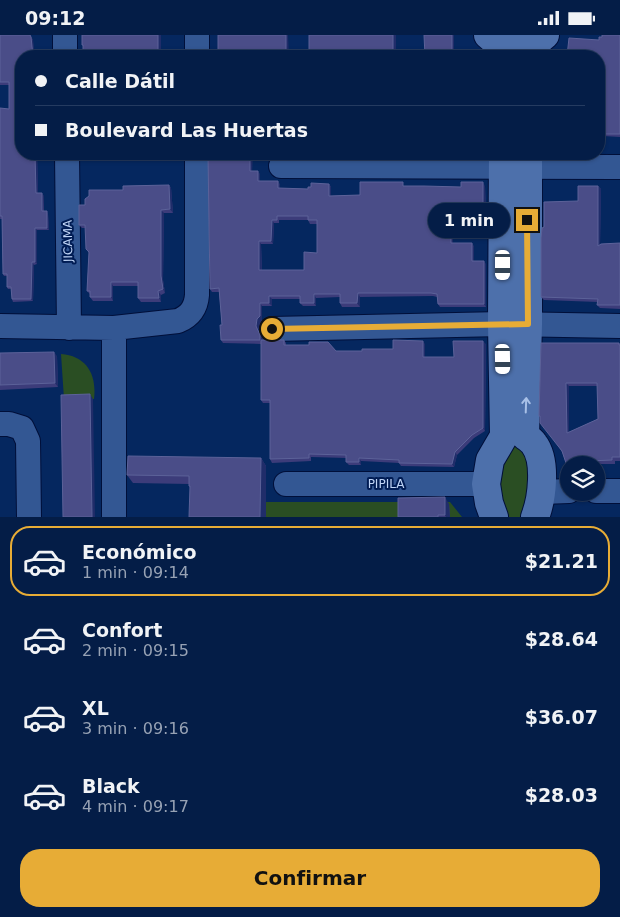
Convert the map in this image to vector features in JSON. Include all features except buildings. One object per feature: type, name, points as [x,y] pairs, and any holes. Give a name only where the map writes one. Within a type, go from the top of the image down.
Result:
[{"type":"main road","points":[[494,517],[489,503],[486,484],[490,461],[515,436],[516,160]]},
{"type":"main road","points":[[515,436],[534,443],[539,453],[539,504]]},
{"type":"street","points":[[65,35],[65,50]]},
{"type":"street","points":[[197,35],[197,50]]},
{"type":"street","name":"JICAMA","points":[[67,160],[68,328]]},
{"type":"street","points":[[0,326],[114,328],[178,321],[186,317],[192,311],[197,295],[197,160]]},
{"type":"street","points":[[281,166],[516,160],[620,167]]},
{"type":"street","points":[[272,329],[515,324],[620,326]]},
{"type":"street","points":[[114,328],[114,517]]},
{"type":"street","points":[[0,424],[9,424],[22,428],[28,441],[29,517]]},
{"type":"street","name":"PIPILA","points":[[286,484],[486,484]]},
{"type":"street","points":[[605,491],[620,491]]},
{"type":"street","points":[[539,504],[560,495]]},
{"type":"green space","points":[[61,354],[78,359],[88,368],[94,382],[94,399],[64,399]]},
{"type":"green space","points":[[515,444],[524,449],[532,477],[522,517],[506,517],[498,506],[503,451]]},
{"type":"green space","points":[[266,502],[450,502],[462,517],[266,517]]},
{"type":"route","points":[[272,329],[528,324],[527,220]]}]
